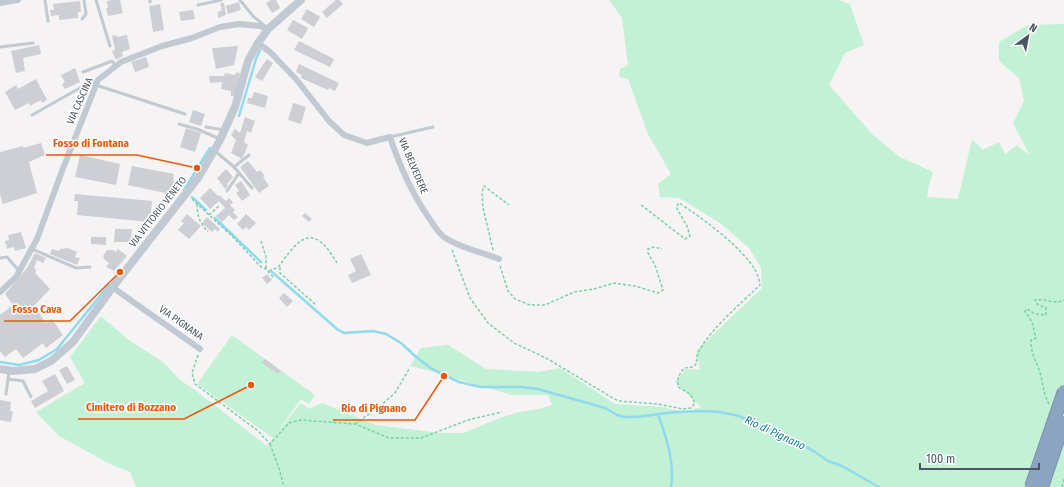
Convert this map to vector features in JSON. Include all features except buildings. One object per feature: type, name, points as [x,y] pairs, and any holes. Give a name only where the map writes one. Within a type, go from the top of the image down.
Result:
[{"type":"highway","points":[[1031,487],[1064,391]]},
{"type":"highway","points":[[1042,487],[1064,422]]},
{"type":"street","points":[[0,3],[18,0]]},
{"type":"street","name":"VIA VITTORIO VENETO","points":[[0,369],[9,375],[35,369],[52,361],[73,342],[112,287],[198,178],[220,140],[235,107],[248,61],[258,43],[268,29],[301,0]]},
{"type":"street","name":"VIA CASCINA","points":[[0,292],[16,277],[37,239],[97,83],[121,62],[162,46],[192,38],[220,27],[239,24],[260,26],[268,29]]},
{"type":"street","name":"VIA BELVEDERE","points":[[258,43],[270,52],[296,79],[329,121],[344,135],[367,143],[390,137],[410,187],[427,215],[443,236],[499,259]]},
{"type":"street","name":"VIA PIGNANA","points":[[112,287],[200,349]]},
{"type":"lane","points":[[44,0],[48,21]]},
{"type":"lane","points":[[82,19],[86,14],[84,0]]},
{"type":"lane","points":[[96,0],[110,46]]},
{"type":"lane","points":[[198,5],[221,0]]},
{"type":"lane","points":[[240,0],[253,16],[268,29]]},
{"type":"lane","points":[[0,47],[33,43]]},
{"type":"lane","points":[[83,72],[112,62],[116,66]]},
{"type":"lane","points":[[32,115],[87,84],[97,83],[185,114]]},
{"type":"lane","points":[[179,124],[197,129],[220,140]]},
{"type":"lane","points":[[206,127],[224,130]]},
{"type":"lane","points":[[390,137],[433,127]]},
{"type":"lane","points":[[214,150],[234,167],[252,188]]},
{"type":"lane","points":[[234,167],[249,156]]},
{"type":"lane","points":[[227,191],[239,173]]},
{"type":"lane","points":[[32,249],[76,268],[90,267]]},
{"type":"lane","points":[[0,258],[7,257],[19,271]]},
{"type":"lane","points":[[6,394],[9,375],[23,381],[31,397]]},
{"type":"path","points":[[509,205],[484,186],[482,192],[483,208],[492,246],[499,259],[508,291],[515,299],[530,305],[545,305],[574,292],[594,289],[614,283],[635,286],[658,293],[663,290],[655,265],[648,253],[648,249],[654,247],[662,250]]},
{"type":"path","points":[[186,193],[274,278]]},
{"type":"path","points":[[443,236],[451,246],[470,298],[488,323],[514,343],[546,358],[618,401],[691,408],[695,403],[690,394],[678,387],[678,377],[684,368],[693,367],[697,362],[696,359],[700,348],[710,334],[760,285],[756,270],[743,254],[680,203],[676,207],[687,226],[690,236],[685,239],[640,204]]},
{"type":"path","points":[[197,204],[197,214],[201,224],[208,232]]},
{"type":"path","points":[[209,215],[219,206]]},
{"type":"path","points":[[269,272],[279,268],[289,252],[306,239],[314,238],[323,243],[337,263]]},
{"type":"path","points":[[261,241],[266,257],[266,269]]},
{"type":"path","points":[[280,266],[280,273],[316,305]]},
{"type":"path","points":[[1050,405],[1044,392],[1041,376],[1031,346],[1031,340],[1036,338],[1032,322],[1025,311],[1027,309],[1034,314],[1046,315],[1046,308],[1037,304],[1035,300],[1040,299],[1057,303],[1064,300]]},
{"type":"path","name":"VIA PIGNANA","points":[[200,349],[192,373],[195,384],[257,430],[270,444]]},
{"type":"path","points":[[355,424],[379,407],[395,392],[409,369]]},
{"type":"path","points":[[284,487],[270,444],[289,423],[301,420],[355,424],[389,438],[421,438],[468,420],[502,412]]},
{"type":"path","points":[[1062,487],[1064,479]]},
{"type":"green space","points":[[609,0],[839,0],[850,4],[864,45],[845,53],[829,85],[873,135],[900,157],[933,172],[927,197],[958,199],[972,139],[983,150],[999,142],[1005,154],[1017,145],[1030,156],[1013,123],[1024,101],[1019,78],[999,61],[999,42],[1028,25],[1064,23],[1064,487],[136,487],[130,472],[110,464],[59,436],[36,412],[85,383],[70,357],[101,316],[130,341],[163,362],[180,380],[267,446],[273,438],[197,384],[232,335],[315,395],[309,404],[301,399],[275,435],[301,403],[309,409],[322,403],[376,425],[441,433],[464,433],[497,419],[519,412],[552,405],[548,395],[512,395],[410,366],[421,348],[448,345],[486,369],[539,372],[560,368],[615,404],[663,407],[684,412],[701,407],[675,382],[686,369],[700,370],[696,351],[762,288],[761,268],[750,249],[720,223],[679,198],[660,197],[658,184],[671,174],[648,134],[628,79],[619,77],[620,69],[628,65],[622,18]]},
{"type":"waterway","points":[[239,116],[260,50]]},
{"type":"waterway","points":[[184,190],[210,148]]},
{"type":"waterway","name":"Rio di Pignano","points":[[192,197],[206,210]]},
{"type":"waterway","name":"Rio di Pignano","points":[[215,218],[261,262]]},
{"type":"waterway","name":"Rio di Pignano","points":[[272,272],[337,329],[344,333],[373,331],[386,334],[401,343],[432,369],[459,382],[481,387],[523,387],[538,389],[605,408],[624,417],[705,411],[739,416],[812,450],[828,461],[842,466],[879,487]]},
{"type":"waterway","points":[[0,362],[19,365],[39,360],[57,349],[109,285]]},
{"type":"waterway","points":[[658,414],[667,440],[671,459],[671,487]]},
{"type":"place","name":"Fosso di Fontana","points":[[197,168]]},
{"type":"place","name":"Fosso Cava","points":[[120,272]]},
{"type":"place","name":"Rio di Pignano","points":[[444,376]]},
{"type":"place","name":"Cimitero di Bozzano","points":[[251,385]]}]
